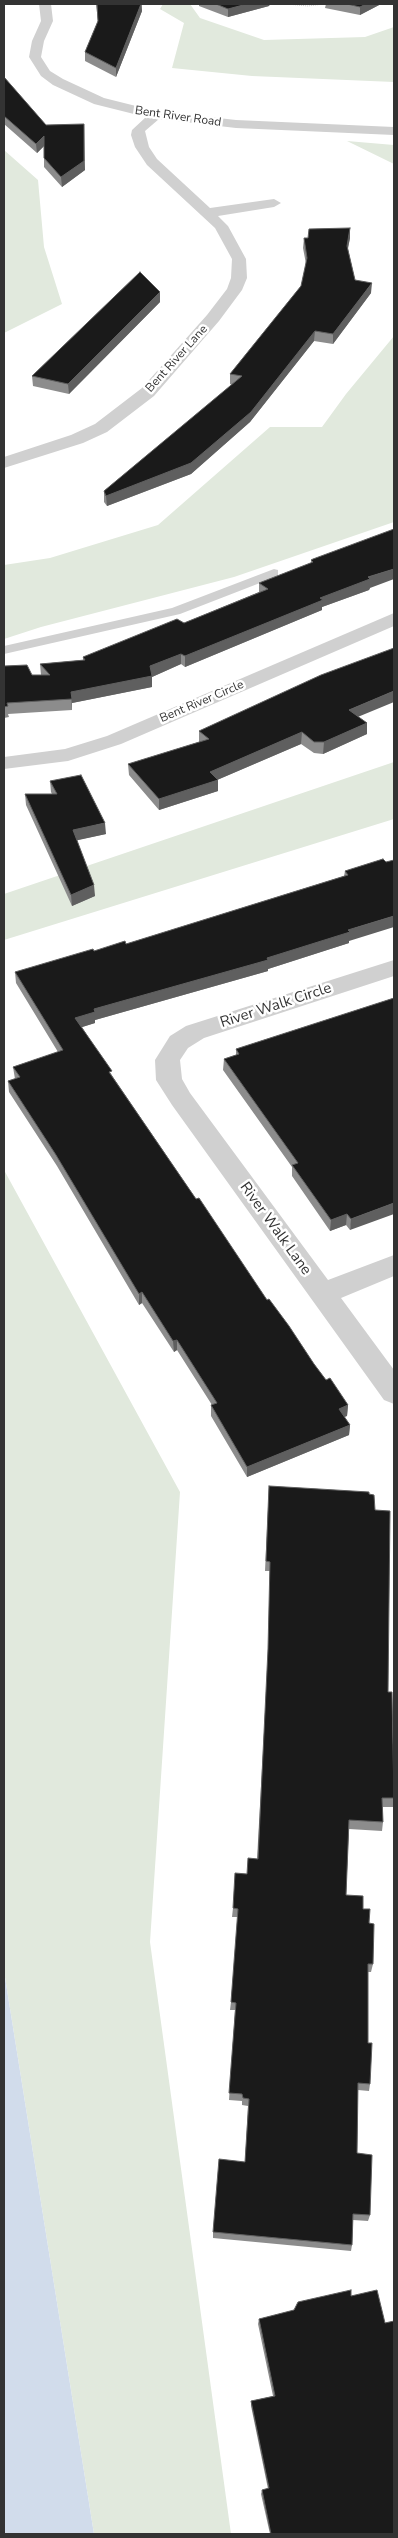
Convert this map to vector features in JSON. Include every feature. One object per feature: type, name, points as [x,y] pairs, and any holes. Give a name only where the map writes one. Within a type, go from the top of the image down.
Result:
[{"type":"street","name":"Bent River Road","points":[[45,4],[47,21],[38,41],[35,57],[45,73],[77,93],[120,108],[156,115],[236,124],[394,131]]},
{"type":"street","name":"Bent River Lane","points":[[4,463],[76,439],[101,428],[123,413],[148,392],[213,318],[234,290],[239,278],[239,259],[221,226],[152,162],[142,146],[138,135],[139,130],[156,115]]},
{"type":"street","points":[[209,213],[274,203]]},
{"type":"street","name":"Bent River Circle","points":[[4,763],[68,755],[114,740],[394,619]]},
{"type":"street","name":"River Walk Circle","points":[[167,1060],[179,1042],[195,1032],[394,968]]},
{"type":"street","name":"River Walk Lane","points":[[167,1060],[169,1080],[180,1099],[394,1392]]},
{"type":"street","points":[[323,1294],[394,1265]]},
{"type":"lane","points":[[4,650],[176,611],[274,573]]},
{"type":"path","points":[[287,4],[324,4]]},
{"type":"shaded area","points":[[163,4],[190,4],[200,18],[264,40],[365,37],[394,27],[394,82],[252,76],[172,68],[184,23],[160,9]]},
{"type":"shaded area","points":[[347,141],[394,145],[394,164]]},
{"type":"shaded area","points":[[4,150],[38,180],[44,247],[62,304],[4,333]]},
{"type":"shaded area","points":[[394,336],[394,522],[234,577],[41,627],[4,639],[4,565],[50,558],[158,525],[270,427],[322,427],[346,394]]},
{"type":"shaded area","points":[[394,762],[394,819],[4,940],[4,894]]},
{"type":"shaded area","points":[[4,1170],[180,1492],[150,1942],[231,2534],[94,2534],[4,1971]]},
{"type":"water","points":[[4,1971],[94,2534],[4,2534]]},
{"type":"building","points":[[97,4],[141,4],[116,68],[85,52],[98,21]]},
{"type":"building","points":[[216,4],[247,4],[228,9]]},
{"type":"building","points":[[347,4],[366,4],[360,7]]},
{"type":"building","points":[[4,77],[46,125],[84,124],[84,161],[61,177],[44,158],[44,136],[36,144],[4,116]]},
{"type":"building","points":[[350,228],[347,246],[355,280],[372,283],[333,334],[315,331],[251,412],[191,463],[106,496],[104,491],[242,376],[230,374],[301,286],[307,258],[304,238],[308,238],[309,229]]},
{"type":"building","points":[[140,272],[160,292],[68,384],[32,376]]},
{"type":"building","points":[[394,529],[394,569],[368,577],[370,579],[320,598],[323,600],[185,656],[181,654],[150,666],[152,676],[71,692],[72,699],[7,703],[8,706],[4,707],[4,666],[27,665],[32,675],[50,675],[40,664],[85,660],[83,657],[177,619],[184,623],[268,589],[259,583],[313,562],[311,560],[313,559]]},
{"type":"building","points":[[394,648],[394,691],[349,710],[367,723],[324,742],[314,742],[302,732],[210,772],[218,780],[159,799],[128,764],[209,739],[199,731],[321,675]]},
{"type":"building","points":[[81,775],[105,823],[73,830],[94,885],[71,895],[25,794],[57,794],[50,781]]},
{"type":"building","points":[[383,859],[386,862],[394,860],[394,916],[267,958],[268,960],[94,1009],[95,1012],[75,1018],[112,1071],[109,1072],[196,1199],[199,1198],[267,1300],[269,1299],[289,1326],[326,1380],[330,1378],[348,1405],[339,1409],[350,1425],[247,1467],[211,1405],[217,1403],[177,1340],[173,1341],[142,1292],[139,1294],[56,1155],[8,1081],[20,1077],[13,1067],[63,1050],[15,972],[93,949],[94,951],[125,941],[126,944],[348,875],[345,871]]},
{"type":"building","points":[[394,998],[394,1203],[351,1219],[347,1214],[331,1220],[292,1165],[298,1163],[224,1059],[239,1054],[236,1049]]},
{"type":"building","points":[[269,1486],[369,1492],[369,1494],[374,1495],[375,1510],[390,1511],[388,1692],[392,1692],[394,1798],[382,1798],[383,1822],[349,1820],[346,1895],[363,1896],[363,1909],[370,1909],[369,1923],[374,1924],[373,1964],[368,1964],[368,2043],[372,2043],[370,2084],[358,2083],[357,2153],[372,2155],[370,2215],[353,2214],[352,2245],[213,2232],[219,2159],[245,2162],[249,2099],[243,2098],[242,2094],[229,2093],[236,2003],[231,2002],[238,1909],[233,1908],[235,1873],[247,1874],[248,1858],[258,1859],[268,1649],[270,1562],[266,1561]]},
{"type":"building","points":[[351,2290],[351,2296],[377,2290],[385,2323],[394,2321],[394,2534],[271,2534],[262,2490],[269,2488],[251,2401],[275,2396],[259,2319],[294,2310],[298,2302]]}]
